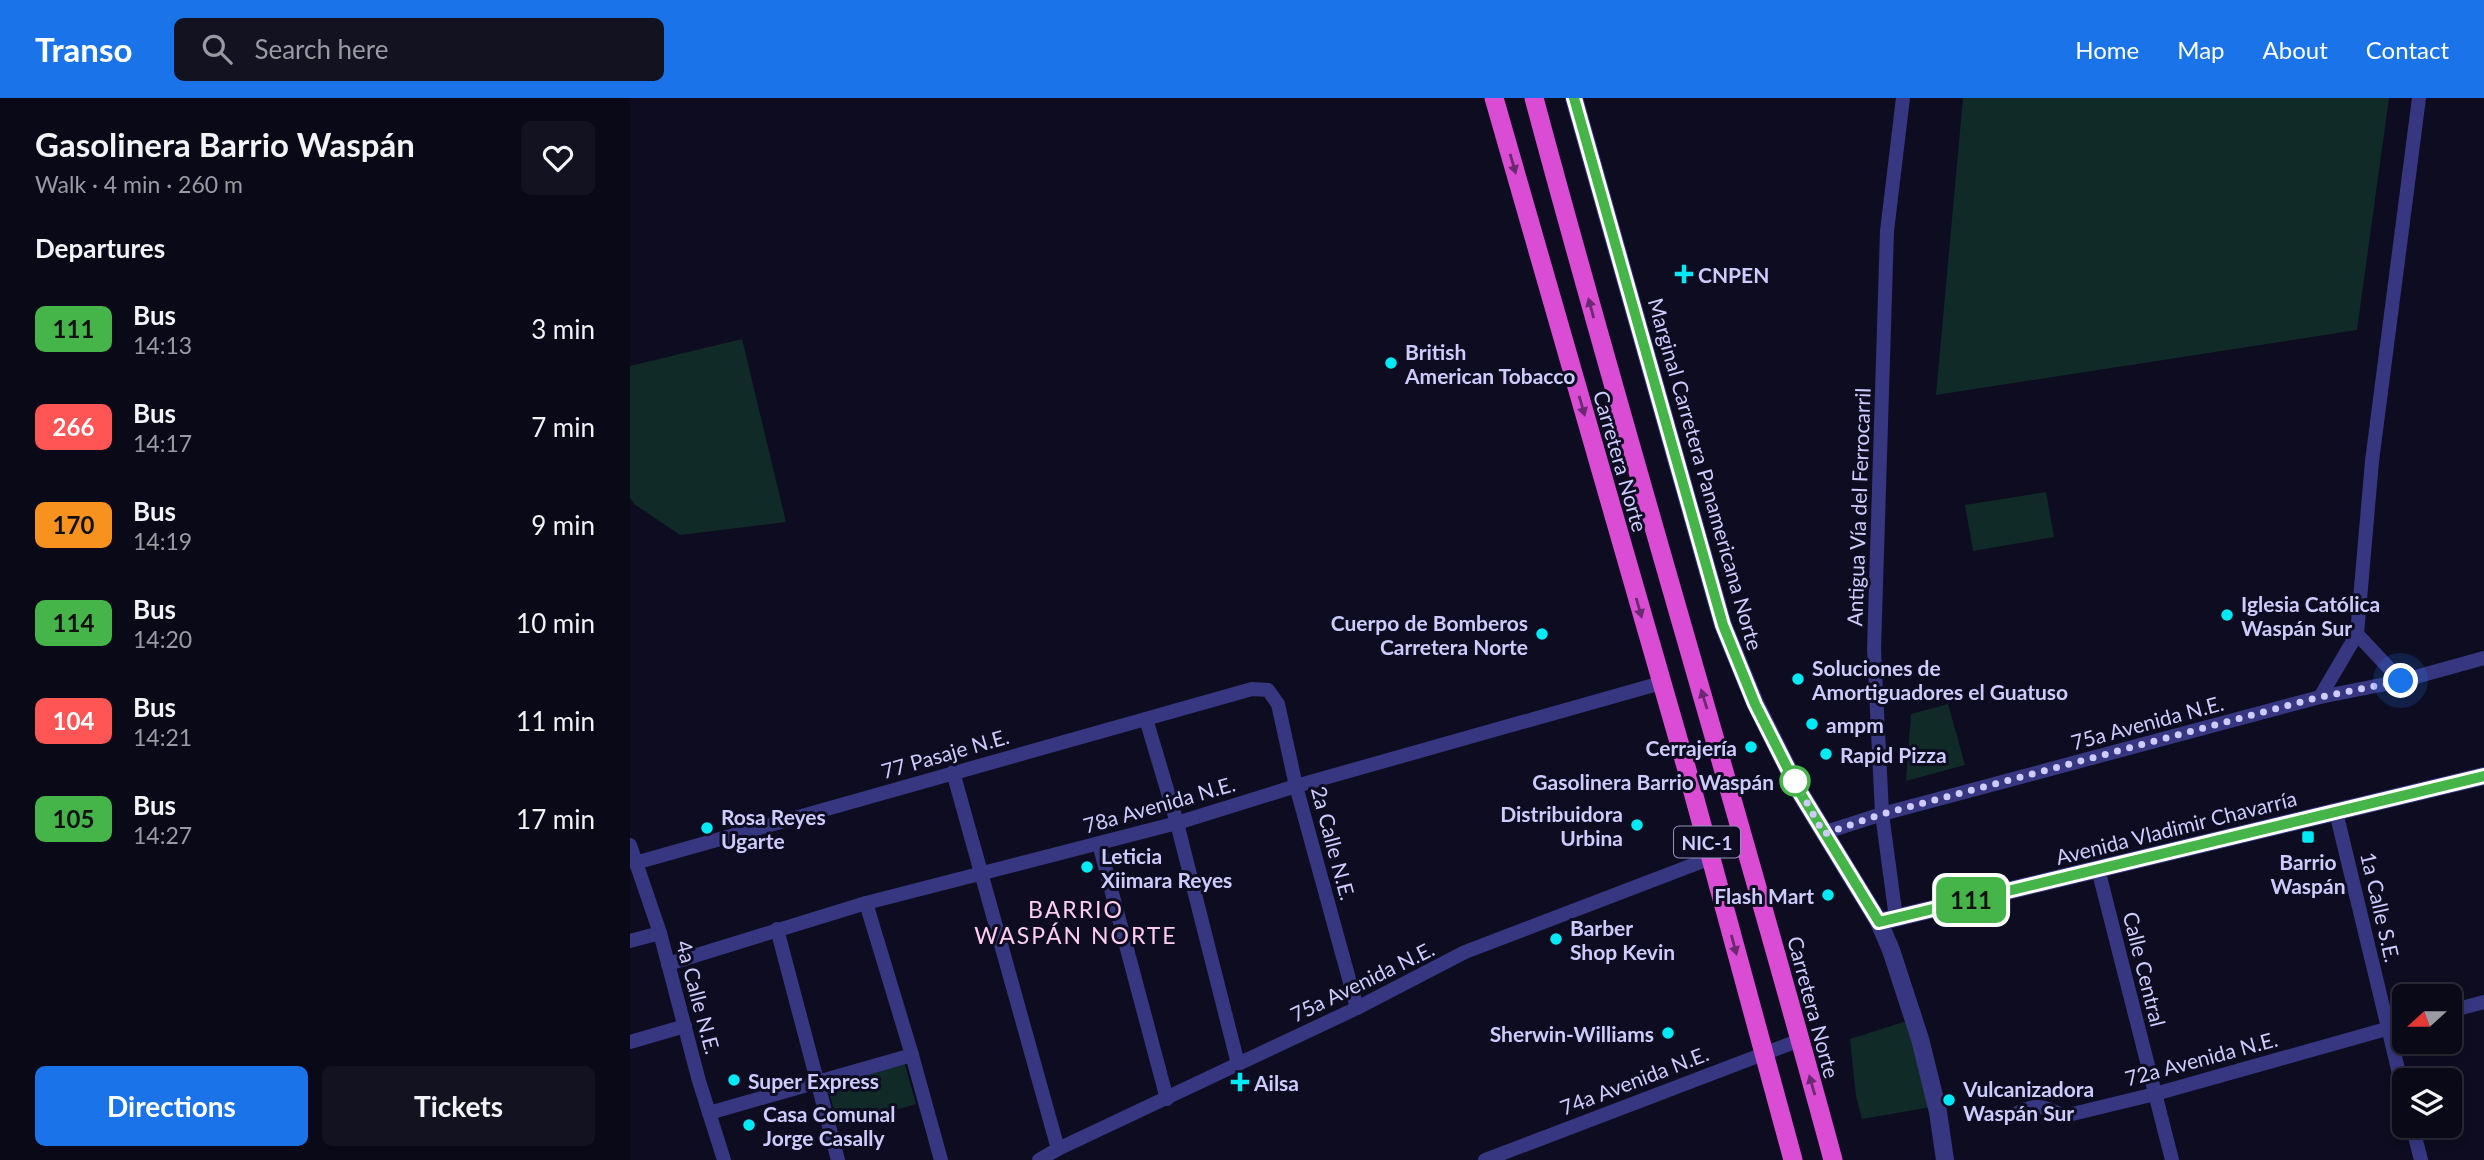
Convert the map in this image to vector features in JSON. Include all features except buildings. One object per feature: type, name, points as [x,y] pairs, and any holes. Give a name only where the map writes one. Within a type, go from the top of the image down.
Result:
[{"type":"highway","name":"Carretera Norte","points":[[1494,98],[1711,858],[1790,1152]]},
{"type":"highway","name":"Carretera Norte","points":[[1534,98],[1616,397],[1723,764],[1833,1160]]},
{"type":"street","name":"Marginal Carretera Panamericana Norte","points":[[1574,98],[1723,625],[1755,704],[1824,834],[1879,922],[1891,950],[1920,1039],[1939,1119],[1945,1160]]},
{"type":"street","name":"Antigua Vía del Ferrocarril","points":[[1896,918],[1882,814],[1875,635],[1887,231],[1903,98]]},
{"type":"street","points":[[2320,697],[2357,634],[2372,461],[2419,98]]},
{"type":"street","points":[[2357,634],[2401,681]]},
{"type":"street","name":"75a Avenida N.E.","points":[[1824,834],[1882,814],[2320,697],[2401,681],[2484,658]]},
{"type":"street","name":"78a Avenida N.E.","points":[[668,964],[866,903],[1177,823],[1296,786],[1661,683]]},
{"type":"street","name":"77 Pasaje N.E.","points":[[633,862],[1252,689],[1268,690]]},
{"type":"street","name":"2a Calle N.E.","points":[[1268,690],[1278,704],[1296,786],[1357,1008]]},
{"type":"street","points":[[1146,719],[1177,823],[1238,1064]]},
{"type":"street","points":[[953,772],[1058,1149]]},
{"type":"street","name":"Avenida Vladimir Chavarría","points":[[1879,922],[2484,776]]},
{"type":"street","name":"1a Calle S.E.","points":[[2336,811],[2398,1068]]},
{"type":"street","points":[[1099,844],[1167,1099]]},
{"type":"street","name":"4a Calle N.E.","points":[[630,845],[633,862],[660,933],[724,1160]]},
{"type":"street","name":"75a Avenida N.E.","points":[[1039,1160],[1357,1008],[1465,952],[1711,858]]},
{"type":"street","name":"Calle Central","points":[[2098,869],[2172,1160]]},
{"type":"street","points":[[866,903],[941,1160]]},
{"type":"street","points":[[777,929],[838,1160]]},
{"type":"street","points":[[630,941],[660,933]]},
{"type":"street","points":[[2462,1008],[2484,1002]]},
{"type":"street","points":[[630,1042],[685,1026]]},
{"type":"street","name":"72a Avenida N.E.","points":[[2010,1117],[2033,1106],[2045,1106],[2064,1116],[2155,1094],[2392,1027]]},
{"type":"street","name":"74a Avenida N.E.","points":[[1492,1159],[1800,1040]]},
{"type":"street","points":[[709,1113],[912,1055]]},
{"type":"street","points":[[2415,1138],[2421,1160]]},
{"type":"green space","points":[[1963,98],[2389,98],[2357,330],[1936,395]]},
{"type":"green space","points":[[742,339],[786,522],[680,535],[634,504],[630,498],[630,366]]},
{"type":"green space","points":[[2046,492],[2054,537],[1973,551],[1965,505]]},
{"type":"green space","points":[[1948,704],[1965,765],[1906,781],[1911,714]]},
{"type":"green space","points":[[1913,1019],[1937,1106],[1862,1119],[1856,1096],[1850,1039]]},
{"type":"green space","points":[[904,1061],[916,1104],[839,1126],[826,1083]]},
{"type":"bus line","name":"111","points":[[1574,98],[1723,625],[1755,704],[1799,791],[1879,922],[2484,776]]},
{"type":"place","name":"CNPEN","points":[[1684,274]]},
{"type":"place","name":"British American Tobacco","points":[[1391,363]]},
{"type":"place","name":"Iglesia Católica Waspán Sur","points":[[2227,615]]},
{"type":"place","name":"Cuerpo de Bomberos Carretera Norte","points":[[1542,634]]},
{"type":"place","name":"Soluciones de Amortiguadores el Guatuso","points":[[1798,679]]},
{"type":"place","name":"ampm","points":[[1812,724]]},
{"type":"place","name":"Cerrajería","points":[[1751,747]]},
{"type":"place","name":"Rapid Pizza","points":[[1826,754]]},
{"type":"place","name":"Gasolinera Barrio Waspán","points":[[1795,781]]},
{"type":"place","name":"Distribuidora Urbina","points":[[1637,825]]},
{"type":"place","name":"Rosa Reyes Ugarte","points":[[707,828]]},
{"type":"place","name":"Barrio Waspán","points":[[2308,837]]},
{"type":"place","name":"Leticia Xiimara Reyes","points":[[1087,867]]},
{"type":"place","name":"Flash Mart","points":[[1828,895]]},
{"type":"place","name":"Barber Shop Kevin","points":[[1556,939]]},
{"type":"place","name":"Sherwin-Williams","points":[[1668,1033]]},
{"type":"place","name":"Super Express","points":[[734,1080]]},
{"type":"place","name":"Ailsa","points":[[1240,1082]]},
{"type":"place","name":"Vulcanizadora Waspán Sur","points":[[1949,1100]]},
{"type":"place","name":"Casa Comunal Jorge Casally","points":[[749,1125]]},
{"type":"district","name":"BARRIO WASPÁN NORTE","points":[[1076,922]]},
{"type":"route","points":[[1795,781],[1824,834],[1882,814],[2320,697],[2401,681]]}]
